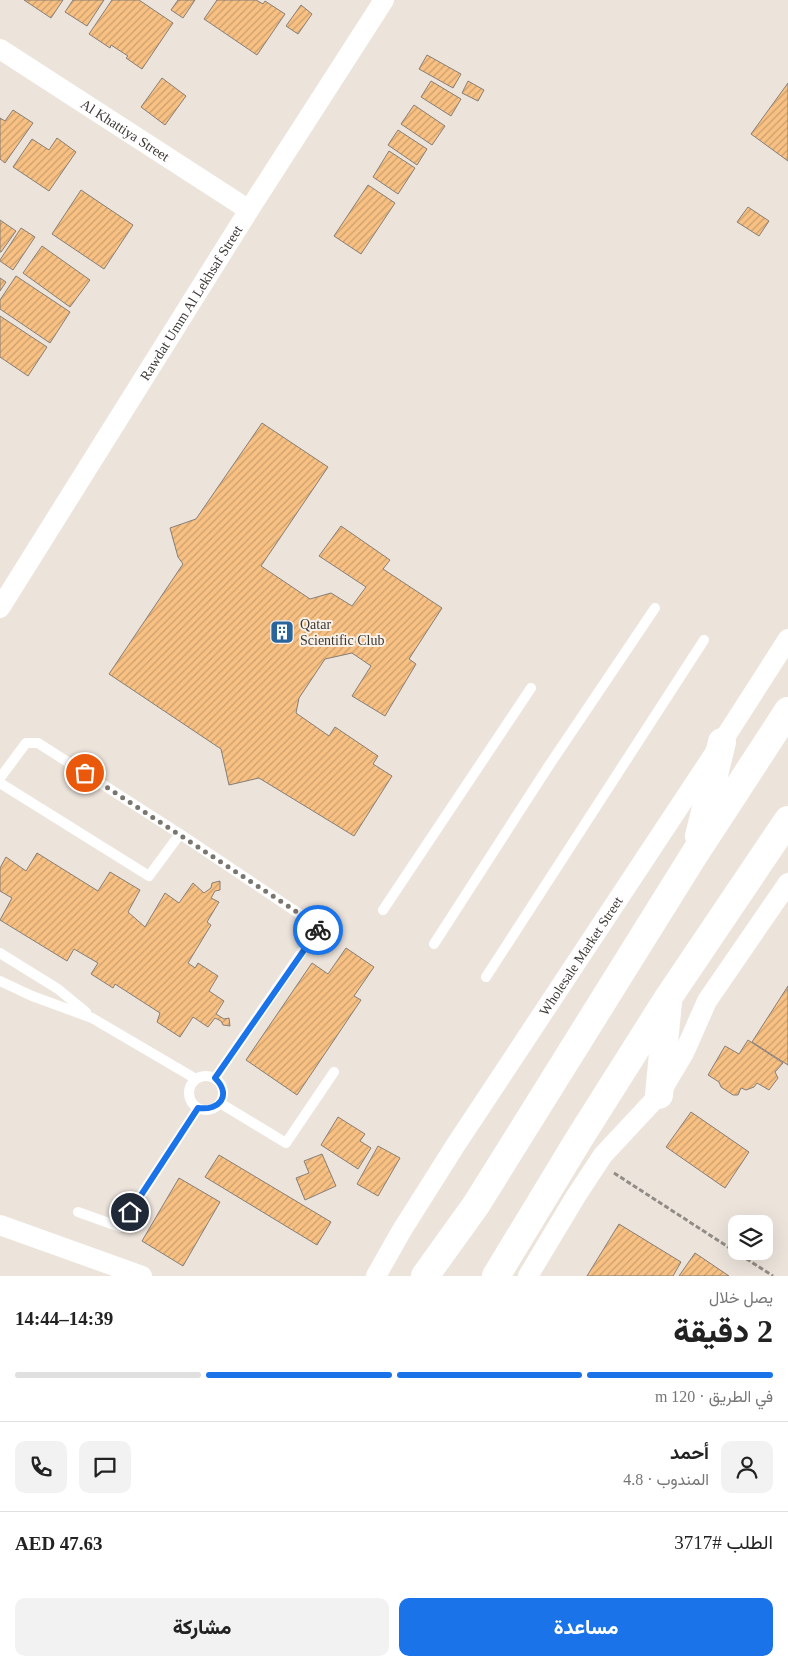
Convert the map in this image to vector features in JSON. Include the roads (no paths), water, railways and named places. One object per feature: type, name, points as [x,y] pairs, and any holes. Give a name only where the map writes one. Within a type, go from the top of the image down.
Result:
[{"type":"main road","points":[[425,1276],[476,1204],[694,855],[788,711]]},
{"type":"main road","points":[[694,855],[722,742]]},
{"type":"main road","points":[[496,1276],[579,1138],[668,998],[788,820]]},
{"type":"main road","points":[[660,1095],[668,998]]},
{"type":"main road","points":[[449,1276],[476,1204]]},
{"type":"street","name":"Rawdat Umm Al Lekhsaf Street","points":[[0,608],[249,210],[384,0]]},
{"type":"street","name":"Al Khattiya Street","points":[[0,49],[249,210]]},
{"type":"street","name":"Wholesale Market Street","points":[[376,1276],[402,1230],[455,1146],[788,639]]},
{"type":"street","points":[[528,1276],[598,1163],[618,1138],[660,1095],[684,1053],[707,1000],[788,883]]},
{"type":"street","points":[[0,1225],[114,1271],[142,1276]]},
{"type":"lane","points":[[434,944],[655,608]]},
{"type":"lane","points":[[486,977],[704,640]]},
{"type":"lane","points":[[383,910],[531,688]]},
{"type":"lane","points":[[0,778],[26,743],[38,742],[319,927],[215,1078]]},
{"type":"lane","points":[[0,783],[149,876],[180,834]]},
{"type":"lane","points":[[0,953],[58,989],[92,1018],[196,1079]]},
{"type":"lane","points":[[0,981],[32,996],[92,1018]]},
{"type":"lane","points":[[220,1103],[286,1143],[334,1072]]},
{"type":"lane","points":[[202,1076],[215,1078],[223,1090],[223,1097],[220,1103],[215,1108],[208,1110],[198,1108],[190,1099],[191,1085],[202,1076]]},
{"type":"lane","points":[[78,1212],[120,1227],[198,1108]]},
{"type":"place","name":"Qatar Scientific Club","points":[[282,632]]}]
